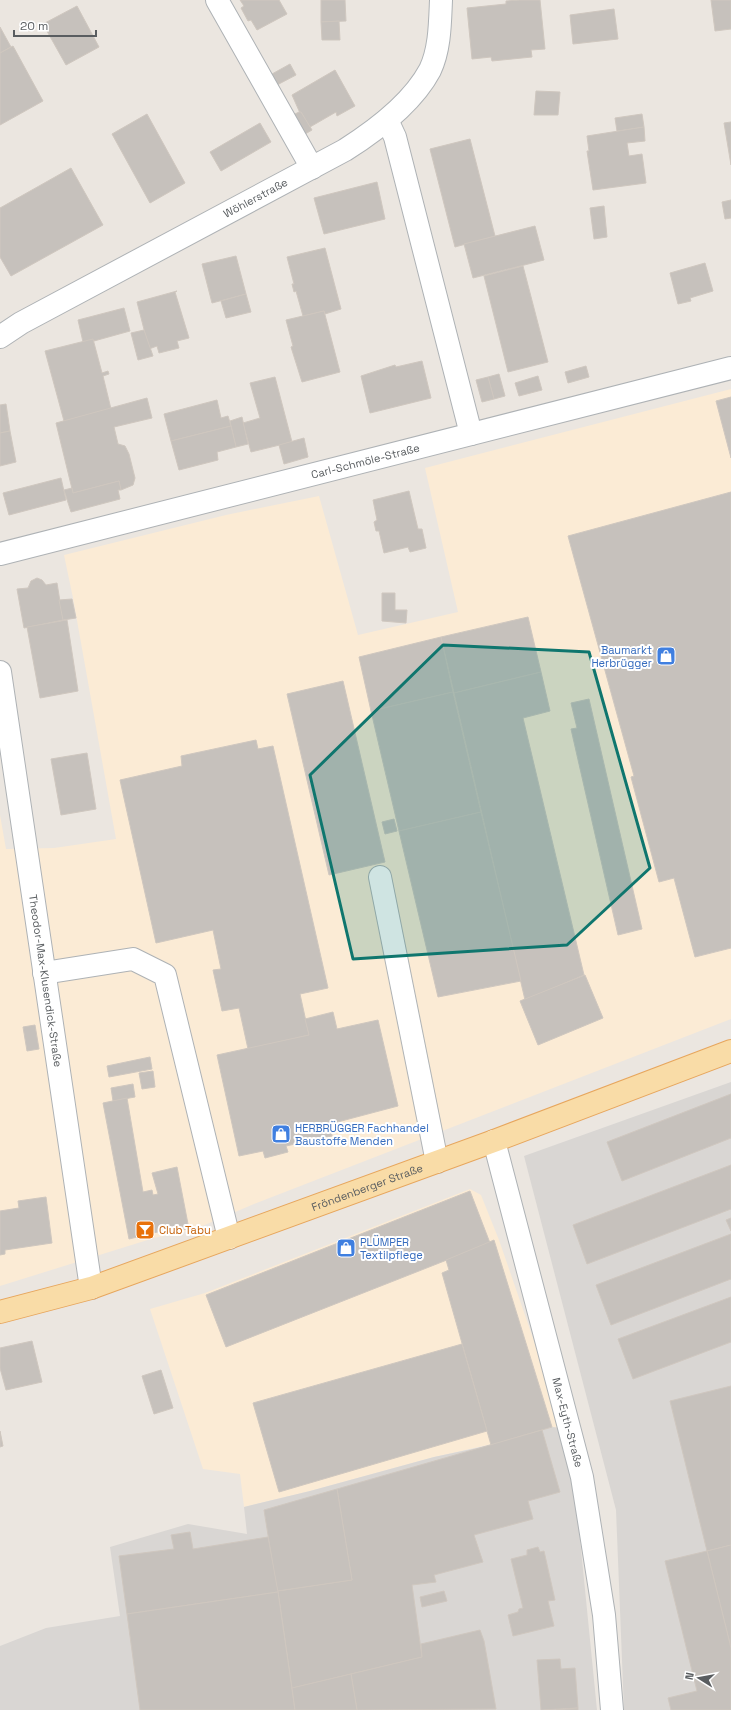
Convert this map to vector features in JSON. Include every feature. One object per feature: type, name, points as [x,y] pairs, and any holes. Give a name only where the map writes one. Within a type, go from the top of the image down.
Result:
[{"type":"main road","name":"Fröndenberger Straße","points":[[0,1312],[91,1288],[494,1141],[731,1051]]},
{"type":"street","points":[[217,0],[312,168]]},
{"type":"street","name":"Wöhlerstraße","points":[[0,336],[20,323],[312,168],[364,138],[387,120],[421,83],[430,70],[437,49],[441,0]]},
{"type":"street","points":[[387,120],[395,137],[471,434]]},
{"type":"street","name":"Carl-Schmöle-Straße","points":[[0,554],[731,368]]},
{"type":"street","name":"Theodor-Max-Klusendick-Straße","points":[[0,672],[91,1288]]},
{"type":"street","points":[[380,877],[437,1162]]},
{"type":"street","points":[[44,973],[133,959],[165,975],[229,1238]]},
{"type":"street","name":"Max-Eyth-Straße","points":[[494,1141],[582,1477],[604,1615],[612,1710]]},
{"type":"highlighted area","points":[[443,645],[589,652],[650,868],[567,945],[353,959],[310,775]]},
{"type":"shaded area","points":[[731,389],[731,1019],[254,1204],[193,1230],[154,1238],[0,1286],[0,815],[6,849],[54,848],[116,839],[64,555],[226,515],[319,496],[358,635],[458,612],[425,468]]},
{"type":"shaded area","points":[[731,1082],[731,1710],[624,1710],[616,1510],[524,1156]]},
{"type":"shaded area","points":[[470,1189],[481,1195],[499,1240],[564,1428],[434,1457],[310,1491],[244,1507],[240,1474],[203,1469],[150,1309],[205,1293]]},
{"type":"shaded area","points":[[552,1427],[564,1428],[572,1459],[597,1710],[0,1710],[0,1646],[46,1628],[120,1616],[110,1547],[188,1524],[247,1534],[244,1507],[310,1491],[434,1457],[491,1445]]},
{"type":"building","points":[[240,0],[279,0],[287,14],[257,30],[251,20],[248,21],[241,8],[244,6]]},
{"type":"building","points":[[321,0],[345,0],[346,21],[321,22]]},
{"type":"building","points":[[540,0],[545,49],[531,50],[532,57],[492,61],[491,57],[472,59],[467,8],[506,4],[506,1]]},
{"type":"building","points":[[711,0],[731,0],[731,29],[715,31]]},
{"type":"building","points":[[77,6],[99,47],[66,65],[43,24]]},
{"type":"building","points":[[614,9],[618,39],[573,44],[570,15]]},
{"type":"building","points":[[339,21],[340,40],[322,40],[321,22]]},
{"type":"building","points":[[0,27],[11,47],[0,53]]},
{"type":"building","points":[[13,46],[43,101],[0,125],[0,53]]},
{"type":"building","points":[[290,64],[296,75],[277,85],[272,74]]},
{"type":"building","points":[[335,70],[355,106],[337,116],[336,112],[310,127],[301,112],[300,113],[292,95]]},
{"type":"building","points":[[536,91],[560,92],[558,115],[534,115]]},
{"type":"building","points":[[301,112],[312,130],[300,137],[289,117]]},
{"type":"building","points":[[147,114],[185,183],[150,203],[112,134]]},
{"type":"building","points":[[642,114],[644,127],[617,131],[615,118]]},
{"type":"building","points":[[731,122],[731,165],[724,123]]},
{"type":"building","points":[[260,123],[271,142],[221,171],[210,152]]},
{"type":"building","points":[[644,127],[645,141],[627,143],[629,156],[642,154],[646,183],[593,190],[587,151],[589,151],[587,136]]},
{"type":"building","points":[[470,139],[495,236],[455,247],[430,149]]},
{"type":"building","points":[[71,168],[103,225],[11,276],[0,257],[0,208]]},
{"type":"building","points":[[377,182],[385,219],[324,234],[314,198]]},
{"type":"building","points":[[731,200],[731,218],[725,219],[722,202]]},
{"type":"building","points":[[604,206],[607,237],[594,239],[590,208]]},
{"type":"building","points":[[535,226],[544,260],[473,278],[464,244]]},
{"type":"building","points":[[325,248],[341,309],[325,314],[324,311],[303,316],[296,291],[294,292],[292,284],[294,284],[287,257]]},
{"type":"building","points":[[236,256],[246,294],[212,303],[202,264]]},
{"type":"building","points":[[705,263],[713,291],[690,298],[691,301],[678,304],[670,273]]},
{"type":"building","points":[[523,266],[548,362],[508,372],[484,276]]},
{"type":"building","points":[[177,291],[175,292],[189,338],[177,341],[179,348],[159,353],[157,346],[149,349],[137,302]]},
{"type":"building","points":[[246,294],[251,312],[226,318],[221,301]]},
{"type":"building","points":[[124,308],[130,331],[94,341],[83,342],[78,320]]},
{"type":"building","points":[[324,311],[340,372],[302,382],[291,347],[293,346],[286,320]]},
{"type":"building","points":[[144,330],[153,356],[138,360],[131,333]]},
{"type":"building","points":[[93,339],[102,373],[108,371],[109,374],[103,376],[111,409],[64,421],[45,351]]},
{"type":"building","points":[[422,361],[431,398],[370,413],[361,376],[395,365],[396,367]]},
{"type":"building","points":[[586,366],[589,377],[568,383],[565,372]]},
{"type":"building","points":[[499,374],[505,396],[494,399],[488,377]]},
{"type":"building","points":[[538,376],[542,390],[519,396],[515,383]]},
{"type":"building","points":[[275,377],[292,442],[251,452],[243,423],[260,418],[250,383]]},
{"type":"building","points":[[488,377],[494,399],[482,402],[476,380]]},
{"type":"building","points":[[731,397],[731,458],[716,401]]},
{"type":"building","points":[[147,398],[152,418],[114,427],[118,444],[125,446],[129,454],[135,478],[133,485],[121,490],[119,481],[73,493],[56,423]]},
{"type":"building","points":[[217,400],[221,418],[228,416],[231,426],[171,441],[164,414]]},
{"type":"building","points":[[6,404],[10,431],[0,433],[0,405]]},
{"type":"building","points":[[242,417],[248,444],[236,447],[230,421]]},
{"type":"building","points":[[231,426],[236,447],[217,452],[218,460],[179,470],[171,441]]},
{"type":"building","points":[[10,431],[16,462],[0,466],[0,433]]},
{"type":"building","points":[[304,438],[308,457],[284,464],[279,445]]},
{"type":"building","points":[[61,478],[66,500],[9,515],[3,493]]},
{"type":"building","points":[[119,481],[121,490],[118,490],[120,499],[71,512],[64,490],[72,488],[73,493]]},
{"type":"building","points":[[409,491],[418,529],[422,529],[426,548],[410,552],[408,547],[384,553],[379,531],[376,531],[374,522],[377,520],[373,500]]},
{"type":"building","name":"Baumarkt Herbrügger","points":[[731,492],[731,948],[695,957],[674,878],[659,882],[631,777],[634,776],[568,536]]},
{"type":"building","points":[[37,578],[42,580],[46,585],[57,583],[63,620],[24,628],[17,589],[28,588],[31,581]]},
{"type":"building","points":[[382,593],[395,593],[395,610],[407,610],[406,623],[382,621]]},
{"type":"building","points":[[72,599],[76,618],[63,620],[59,600]]},
{"type":"building","points":[[528,617],[541,672],[454,693],[441,637]]},
{"type":"building","points":[[67,620],[78,691],[40,698],[27,627]]},
{"type":"building","points":[[441,637],[453,692],[371,711],[359,657]]},
{"type":"building","points":[[541,672],[550,711],[523,718],[584,975],[525,1000],[454,693]]},
{"type":"building","points":[[343,681],[385,862],[329,875],[287,694]]},
{"type":"building","points":[[453,692],[481,812],[399,831],[371,711]]},
{"type":"building","points":[[589,699],[642,929],[618,935],[571,729],[577,728],[571,703]]},
{"type":"building","points":[[256,740],[258,749],[273,746],[328,988],[300,994],[309,1035],[248,1049],[239,1008],[222,1011],[213,970],[221,969],[213,930],[156,943],[120,780],[182,766],[181,756]]},
{"type":"building","points":[[87,753],[96,809],[61,815],[51,759]]},
{"type":"building","points":[[481,812],[521,981],[438,997],[399,831]]},
{"type":"building","points":[[394,819],[397,831],[385,834],[382,822]]},
{"type":"building","points":[[585,975],[603,1018],[538,1045],[520,1001]]},
{"type":"building","points":[[333,1012],[337,1029],[378,1020],[398,1106],[330,1124],[332,1136],[286,1146],[288,1152],[265,1158],[263,1151],[239,1156],[217,1055],[309,1035],[305,1019]]},
{"type":"building","points":[[35,1025],[39,1049],[27,1051],[23,1027]]},
{"type":"building","points":[[150,1057],[152,1069],[109,1077],[107,1066]]},
{"type":"building","points":[[153,1071],[155,1087],[142,1089],[139,1073]]},
{"type":"building","points":[[133,1084],[135,1097],[113,1101],[111,1088]]},
{"type":"building","points":[[731,1094],[731,1138],[622,1181],[607,1142]]},
{"type":"building","points":[[127,1098],[143,1192],[152,1190],[153,1195],[158,1194],[152,1173],[177,1167],[188,1224],[186,1225],[187,1229],[183,1230],[182,1226],[129,1239],[103,1103]]},
{"type":"building","points":[[731,1165],[731,1209],[587,1264],[573,1225]]},
{"type":"building","points":[[470,1191],[490,1243],[226,1347],[206,1295]]},
{"type":"building","points":[[46,1197],[52,1243],[5,1250],[5,1254],[0,1255],[0,1211],[19,1208],[18,1201]]},
{"type":"building","points":[[731,1218],[731,1231],[726,1220]]},
{"type":"building","points":[[731,1234],[731,1279],[611,1325],[596,1285]]},
{"type":"building","points":[[494,1240],[552,1427],[491,1445],[442,1273],[449,1270],[446,1260]]},
{"type":"building","points":[[731,1297],[731,1342],[633,1379],[618,1339]]},
{"type":"building","points":[[32,1341],[42,1382],[6,1390],[0,1368],[0,1348]]},
{"type":"building","points":[[462,1344],[487,1431],[279,1492],[253,1403]]},
{"type":"building","points":[[161,1370],[173,1408],[154,1414],[142,1376]]},
{"type":"building","points":[[731,1386],[731,1545],[707,1551],[670,1401]]},
{"type":"building","points":[[542,1430],[560,1492],[528,1501],[533,1519],[474,1535],[483,1562],[434,1575],[436,1582],[412,1585],[422,1657],[292,1688],[278,1591],[352,1580],[337,1489]]},
{"type":"building","points":[[0,1431],[3,1446],[0,1447]]},
{"type":"building","points":[[337,1489],[352,1580],[277,1591],[264,1510]]},
{"type":"building","points":[[190,1532],[193,1549],[268,1537],[278,1592],[127,1614],[119,1556],[174,1549],[171,1535]]},
{"type":"building","points":[[731,1545],[731,1648],[707,1551]]},
{"type":"building","points":[[538,1547],[540,1552],[544,1551],[555,1600],[548,1601],[554,1626],[513,1636],[508,1615],[518,1612],[519,1609],[523,1608],[511,1559],[527,1555],[527,1550]]},
{"type":"building","points":[[707,1551],[731,1648],[731,1710],[671,1710],[668,1698],[697,1691],[665,1561]]},
{"type":"building","points":[[444,1591],[447,1601],[422,1607],[420,1597]]},
{"type":"building","points":[[278,1592],[295,1710],[140,1710],[127,1614]]},
{"type":"building","points":[[480,1630],[484,1641],[496,1709],[357,1710],[351,1674],[422,1657],[421,1644]]},
{"type":"building","points":[[560,1659],[561,1669],[575,1668],[578,1708],[541,1710],[537,1660]]},
{"type":"building","points":[[351,1674],[357,1710],[295,1710],[292,1688]]},
{"type":"building","points":[[578,1708],[578,1710],[556,1710]]},
{"type":"place","name":"Baumarkt Herbrügger","points":[[666,656]]},
{"type":"place","name":"HERBRÜGGER Fachhandel Baustoffe Menden","points":[[281,1134]]},
{"type":"place","name":"Club Tabu","points":[[145,1230]]},
{"type":"place","name":"PLÜMPER Textilpflege","points":[[346,1248]]}]
